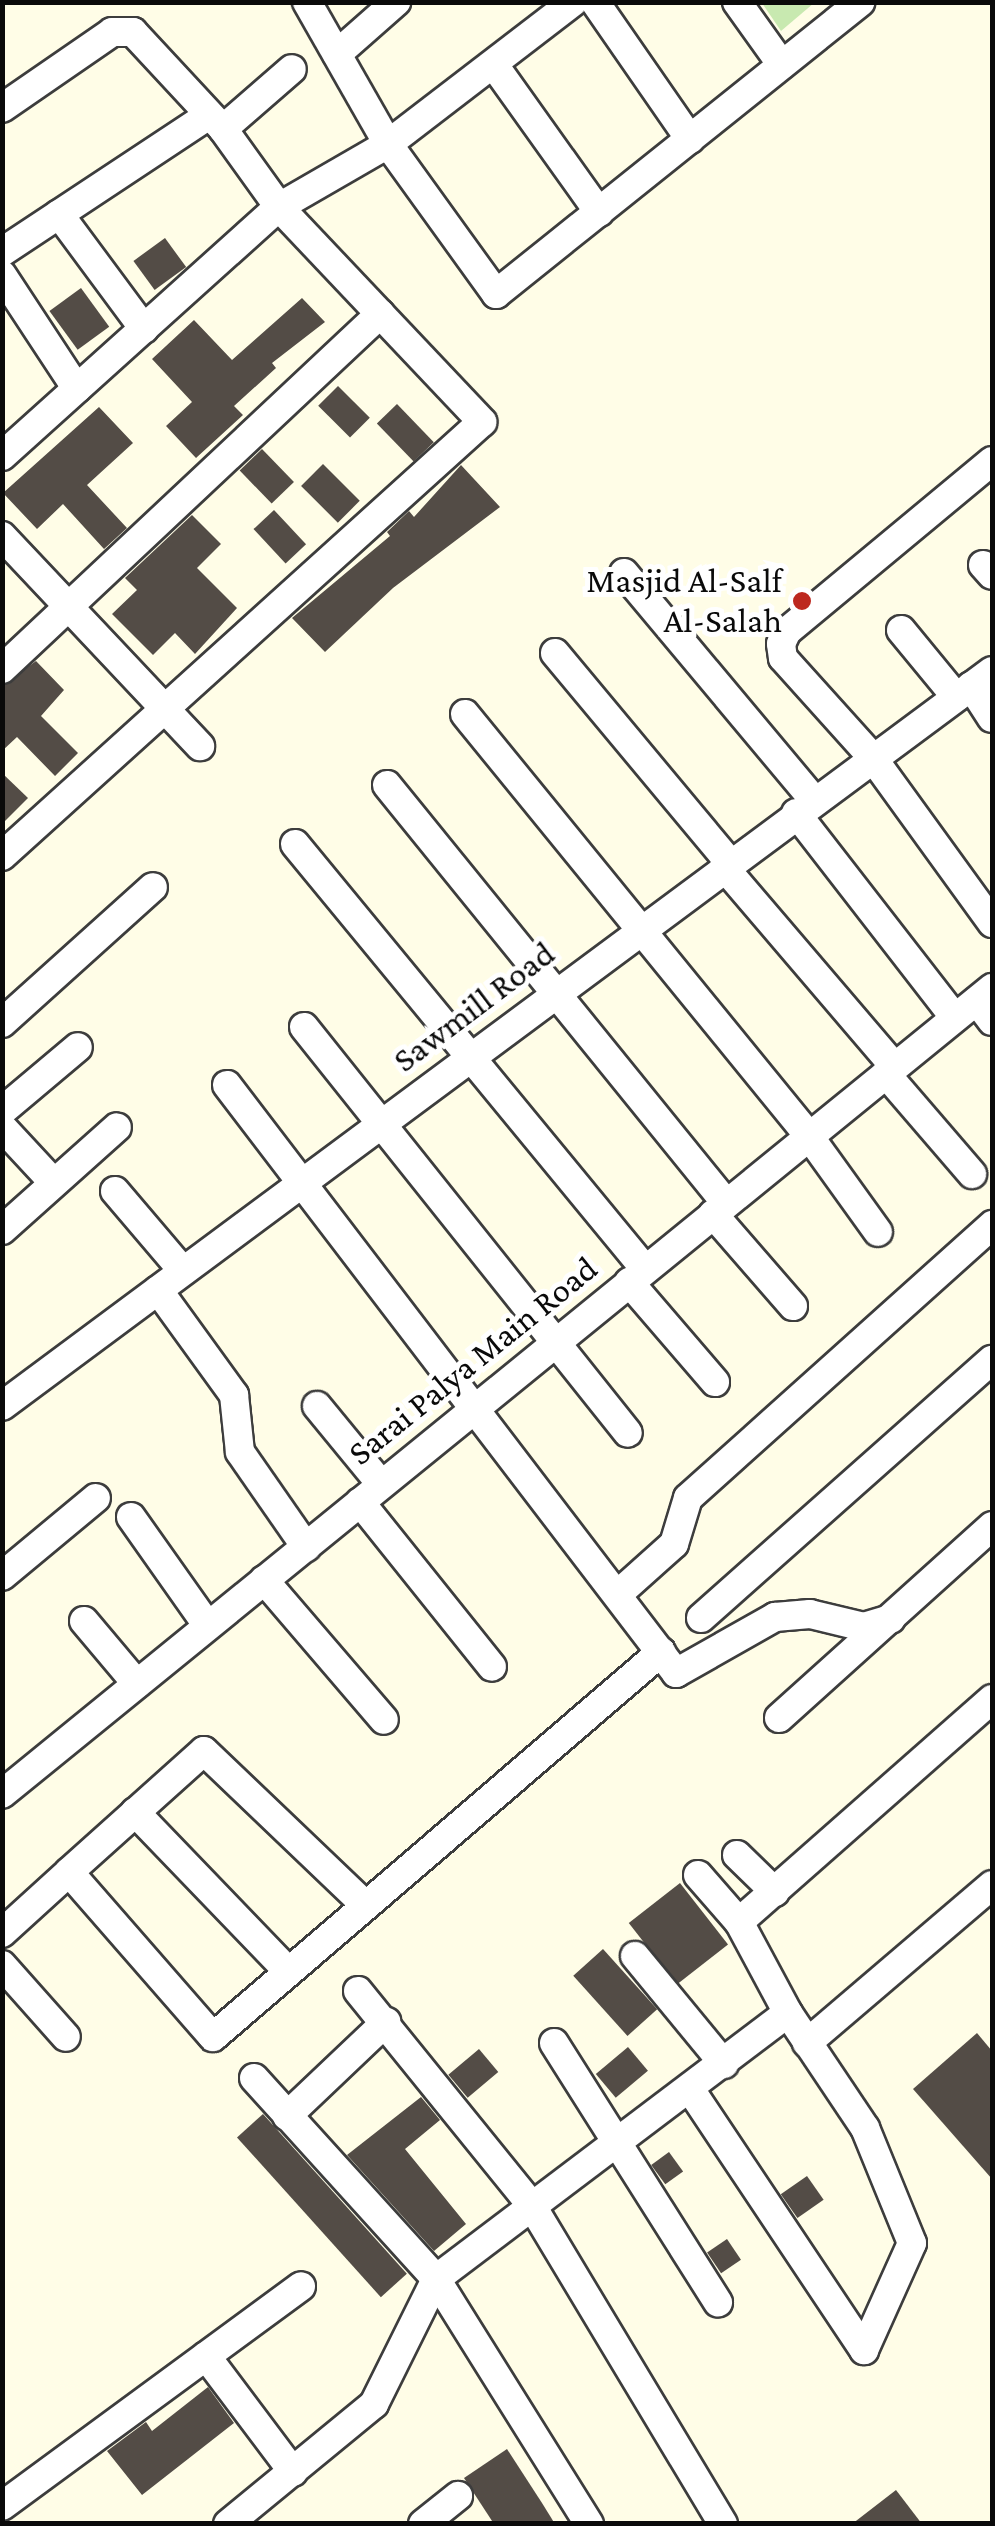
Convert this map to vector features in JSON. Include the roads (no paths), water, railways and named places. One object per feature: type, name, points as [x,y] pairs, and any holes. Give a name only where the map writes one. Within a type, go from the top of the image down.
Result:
[{"type":"street","points":[[308,2],[388,144],[496,294],[860,2]]},
{"type":"street","points":[[337,54],[396,2]]},
{"type":"street","points":[[2,456],[279,207],[388,144],[573,2]]},
{"type":"street","points":[[595,2],[690,138]]},
{"type":"street","points":[[737,2],[782,64]]},
{"type":"street","points":[[2,108],[121,28],[133,32],[216,122],[279,207],[482,422],[161,707],[2,856]]},
{"type":"street","points":[[494,66],[599,212]]},
{"type":"street","points":[[2,252],[216,122],[292,68]]},
{"type":"street","points":[[60,214],[144,328]]},
{"type":"street","points":[[2,275],[77,389]]},
{"type":"street","points":[[2,670],[380,314]]},
{"type":"street","points":[[992,461],[787,631],[781,644],[783,658],[872,757],[992,923]]},
{"type":"street","points":[[2,536],[68,611],[200,746]]},
{"type":"street","points":[[624,573],[805,807],[979,1007]]},
{"type":"street","points":[[900,630],[973,685],[992,718]]},
{"type":"street","points":[[556,653],[972,1174]]},
{"type":"street","name":"Sawmill Road","points":[[2,1406],[973,685]]},
{"type":"street","points":[[465,714],[810,1136],[878,1232]]},
{"type":"street","points":[[386,786],[557,992],[793,1306]]},
{"type":"street","points":[[295,844],[473,1055],[715,1382]]},
{"type":"street","points":[[2,1022],[154,887]]},
{"type":"street","name":"Sarai Palya Main Road","points":[[5,1786],[306,1547],[475,1404],[891,1070],[979,1007]]},
{"type":"street","points":[[304,1027],[628,1432]]},
{"type":"street","points":[[2,1111],[78,1047]]},
{"type":"street","points":[[227,1085],[475,1404],[676,1674],[774,1617],[810,1614],[864,1626],[891,1619]]},
{"type":"street","points":[[2,1127],[54,1184]]},
{"type":"street","points":[[2,1230],[116,1127]]},
{"type":"street","points":[[115,1191],[183,1272]]},
{"type":"street","points":[[618,1594],[674,1544],[688,1498],[992,1225]]},
{"type":"street","points":[[158,1290],[234,1395],[240,1452],[306,1547]]},
{"type":"street","points":[[702,1618],[992,1360]]},
{"type":"street","points":[[317,1406],[370,1493],[492,1667]]},
{"type":"street","points":[[2,1576],[96,1498]]},
{"type":"street","points":[[131,1517],[208,1626]]},
{"type":"street","points":[[778,1718],[990,1535]]},
{"type":"street","points":[[264,1580],[384,1720]]},
{"type":"street","points":[[84,1620],[136,1684]]},
{"type":"street","points":[[69,1872],[213,2037],[661,1652]]},
{"type":"street","points":[[739,1922],[992,1699]]},
{"type":"street","points":[[2,1934],[204,1751],[364,1904]]},
{"type":"street","points":[[136,1812],[288,1971]]},
{"type":"street","points":[[737,1855],[775,1892]]},
{"type":"street","points":[[690,2089],[864,2350],[912,2243],[865,2128],[788,2013],[739,1922],[698,1875]]},
{"type":"street","points":[[807,2043],[992,1885]]},
{"type":"street","points":[[635,1956],[724,2064]]},
{"type":"street","points":[[2,1966],[66,2037]]},
{"type":"street","points":[[358,1990],[532,2206],[722,2524]]},
{"type":"street","points":[[228,2524],[374,2404],[436,2279],[788,2013]]},
{"type":"street","points":[[287,2116],[386,2022]]},
{"type":"street","points":[[554,2044],[718,2302]]},
{"type":"street","points":[[254,2078],[436,2279],[590,2524]]},
{"type":"street","points":[[2,2506],[300,2286]]},
{"type":"street","points":[[206,2356],[293,2472]]},
{"type":"street","points":[[423,2524],[458,2496]]},
{"type":"place","name":"Masjid Al-Salf Al-Salah","points":[[802,601]]}]
